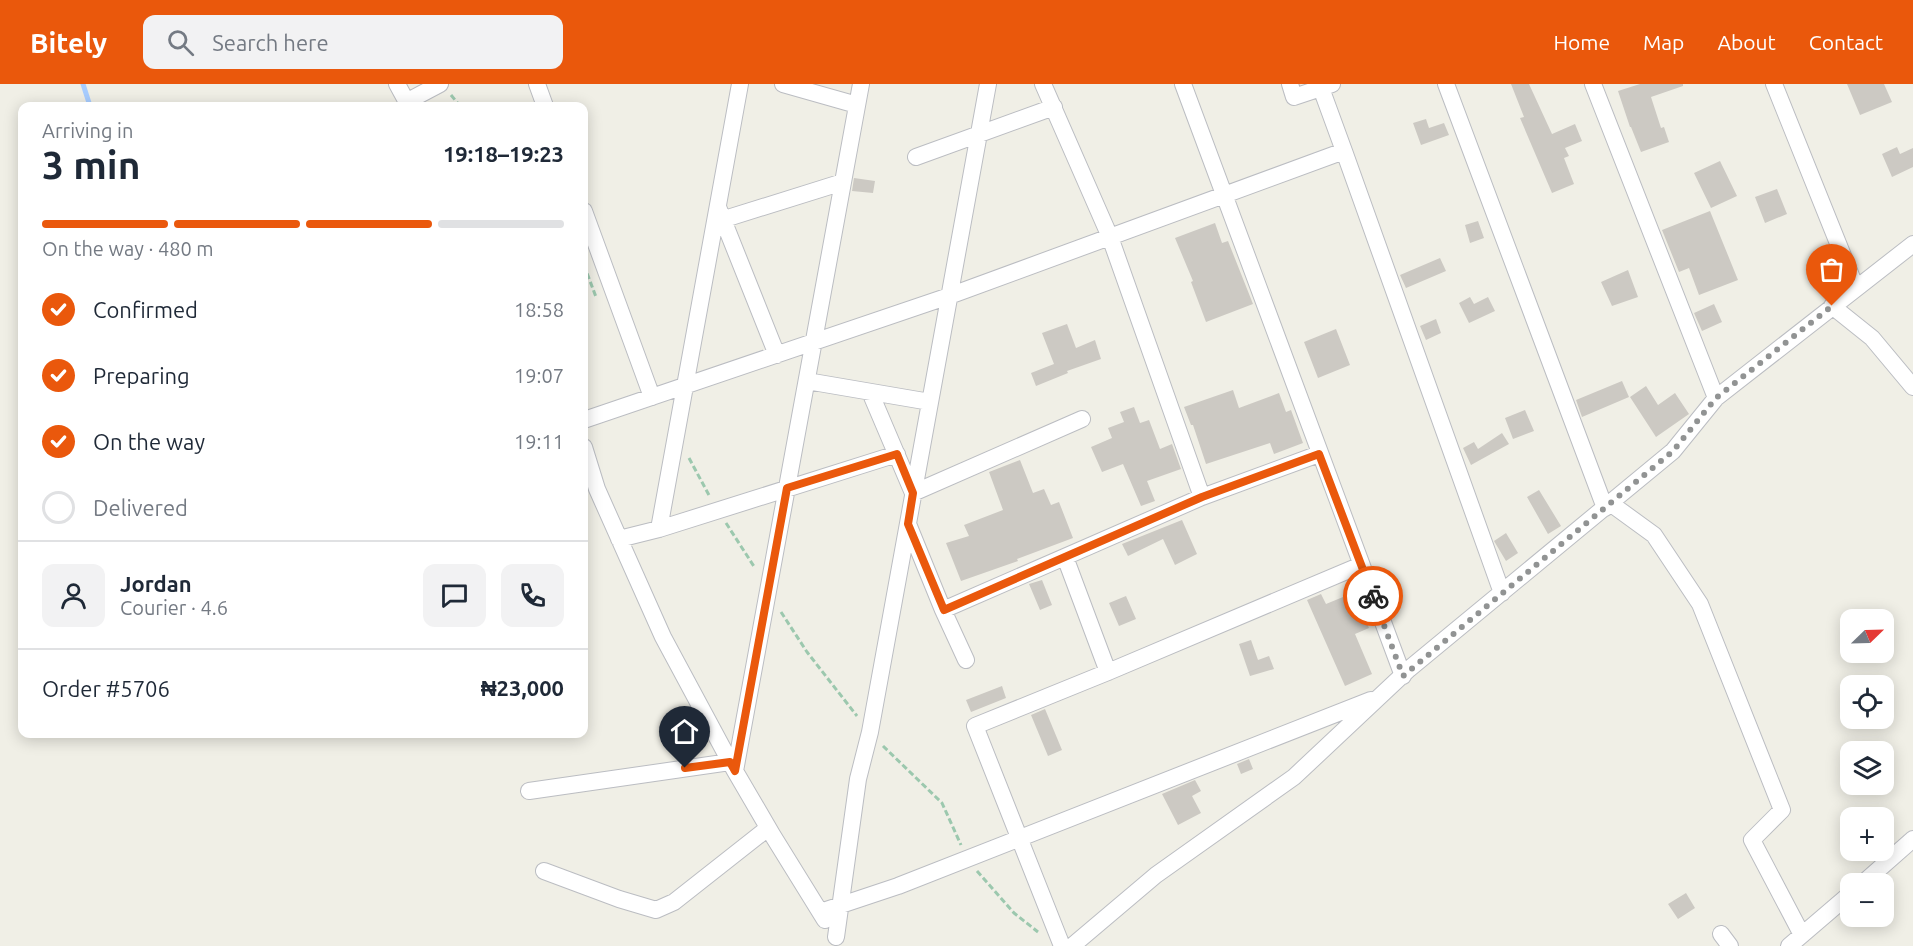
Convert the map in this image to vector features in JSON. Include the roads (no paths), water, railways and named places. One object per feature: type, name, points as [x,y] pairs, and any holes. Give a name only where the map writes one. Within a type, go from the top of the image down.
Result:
[{"type":"street","points":[[397,84],[407,102]]},
{"type":"street","points":[[411,102],[440,84]]},
{"type":"street","points":[[537,84],[544,102]]},
{"type":"street","points":[[659,529],[719,216],[740,84]]},
{"type":"street","points":[[783,84],[857,105]]},
{"type":"street","points":[[732,766],[768,590],[861,84]]},
{"type":"street","points":[[838,942],[840,905],[858,779],[870,732],[988,84]]},
{"type":"street","points":[[1044,84],[1110,237],[1202,497]]},
{"type":"street","points":[[1183,84],[1403,676]]},
{"type":"street","points":[[1290,84],[1294,97],[1326,86],[1344,151],[1502,593]]},
{"type":"street","points":[[1446,84],[1608,506],[1654,535],[1700,604],[1782,810],[1752,840],[1795,940],[1840,902]]},
{"type":"street","points":[[1593,84],[1716,398]]},
{"type":"street","points":[[1774,84],[1856,288]]},
{"type":"street","points":[[916,157],[1053,107]]},
{"type":"street","points":[[588,419],[949,296],[1344,151]]},
{"type":"street","points":[[719,216],[843,182]]},
{"type":"street","points":[[719,216],[777,355]]},
{"type":"street","points":[[588,222],[651,397]]},
{"type":"street","points":[[1072,946],[1156,875],[1294,777],[1403,676],[1673,451],[1716,398],[1913,244]]},
{"type":"street","points":[[1832,306],[1872,338],[1913,387]]},
{"type":"street","points":[[807,381],[930,402]]},
{"type":"street","points":[[870,392],[913,493]]},
{"type":"street","points":[[913,493],[1082,419]]},
{"type":"street","points":[[619,539],[659,529],[897,454]]},
{"type":"street","points":[[944,610],[1202,497],[1319,454]]},
{"type":"street","points":[[588,460],[597,489],[663,637],[732,766],[838,942]]},
{"type":"street","points":[[908,524],[966,660]]},
{"type":"street","points":[[1065,556],[1108,672]]},
{"type":"street","points":[[1062,946],[975,726],[1361,565]]},
{"type":"street","points":[[820,912],[898,886],[1381,696]]},
{"type":"street","points":[[529,791],[732,766]]},
{"type":"street","points":[[544,871],[656,910],[674,902],[768,828]]},
{"type":"street","points":[[1874,873],[1913,839]]},
{"type":"waterway","points":[[83,84],[89,102]]}]
